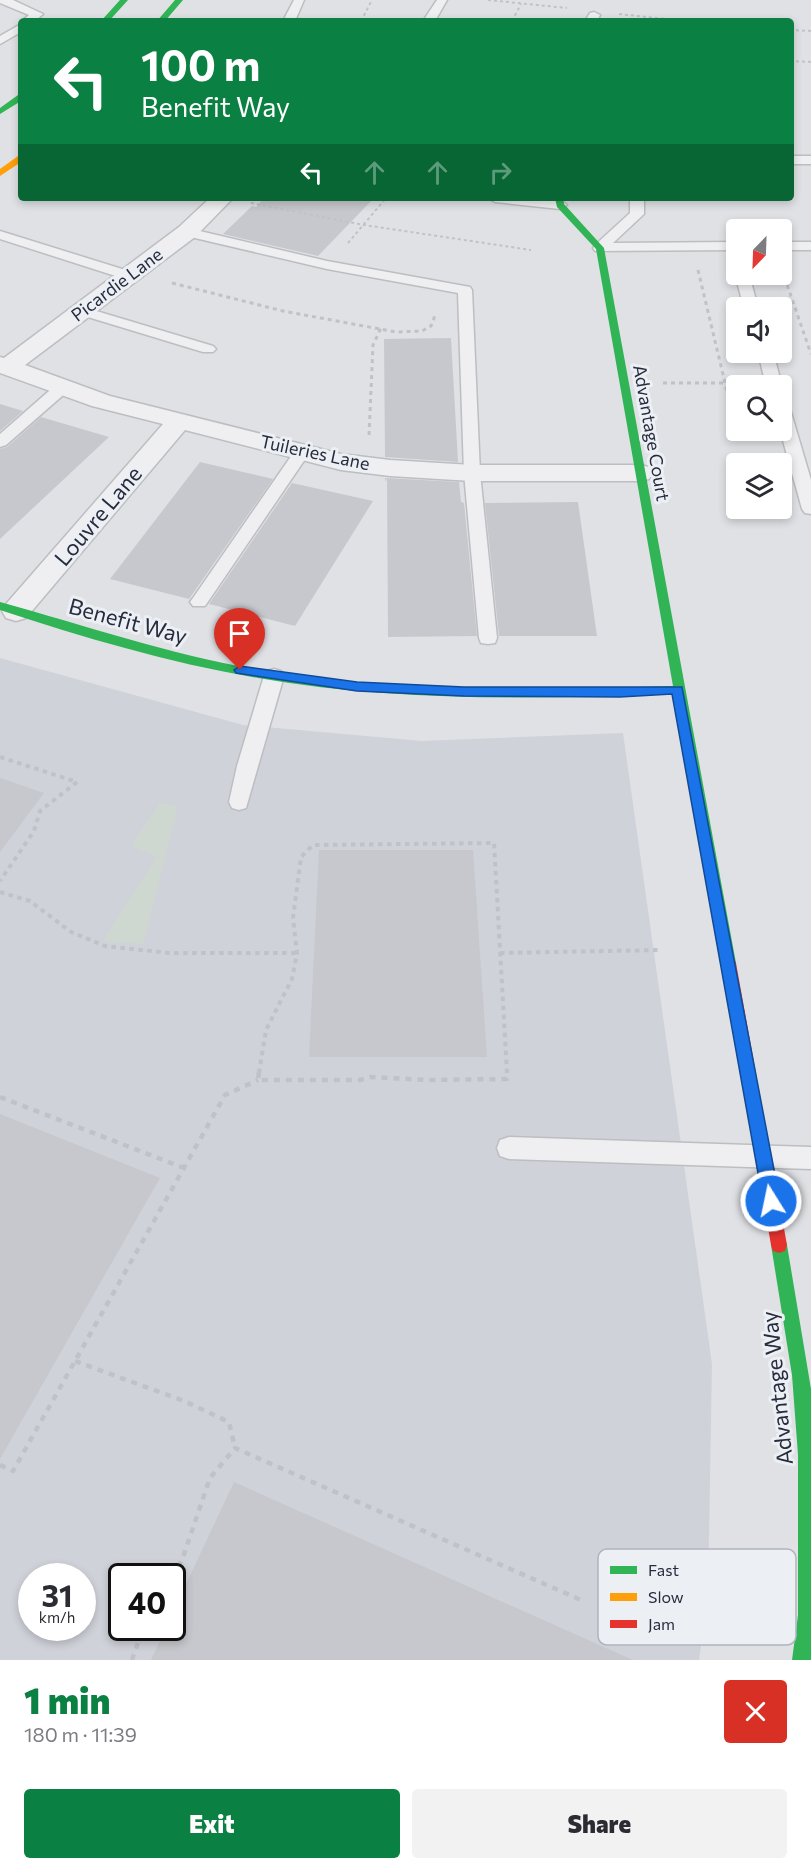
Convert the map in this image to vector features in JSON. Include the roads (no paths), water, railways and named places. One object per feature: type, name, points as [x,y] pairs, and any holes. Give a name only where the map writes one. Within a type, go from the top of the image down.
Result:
[{"type":"street","points":[[108,18],[124,0]]},
{"type":"street","points":[[164,18],[179,0]]},
{"type":"street","points":[[0,112],[18,99]]},
{"type":"street","points":[[0,174],[18,160]]},
{"type":"street","name":"Picardie Lane","points":[[3,366],[130,276],[187,232],[219,201]]},
{"type":"street","points":[[560,202],[600,248]]},
{"type":"street","name":"Advantage Court","points":[[600,248],[678,690]]},
{"type":"street","name":"Tuileries Lane","points":[[3,366],[101,401],[340,462],[472,473],[640,472]]},
{"type":"street","name":"Louvre Lane","points":[[8,608],[180,420]]},
{"type":"street","name":"Benefit Way","points":[[8,608],[128,644],[223,667],[357,687],[620,693],[678,690]]},
{"type":"street","name":"Advantage Way","points":[[678,690],[764,1158],[801,1375],[807,1455],[808,1615],[802,1660]]},
{"type":"lane","points":[[3,0],[37,14],[32,18]]},
{"type":"lane","points":[[290,18],[299,0]]},
{"type":"lane","points":[[431,18],[442,0]]},
{"type":"lane","points":[[0,40],[18,29]]},
{"type":"lane","points":[[794,160],[811,160]]},
{"type":"lane","points":[[544,201],[560,202]]},
{"type":"lane","points":[[600,248],[637,214],[637,201]]},
{"type":"lane","points":[[187,232],[327,265],[465,290],[472,473],[488,638]]},
{"type":"lane","points":[[0,235],[130,276]]},
{"type":"lane","points":[[600,248],[667,244],[726,249]]},
{"type":"lane","points":[[792,246],[811,246]]},
{"type":"lane","points":[[83,311],[208,349]]},
{"type":"lane","points":[[0,442],[63,387]]},
{"type":"lane","points":[[791,441],[811,509]]},
{"type":"lane","points":[[199,602],[302,452]]},
{"type":"lane","points":[[239,802],[247,766],[274,676]]},
{"type":"lane","points":[[509,1148],[811,1158]]}]
